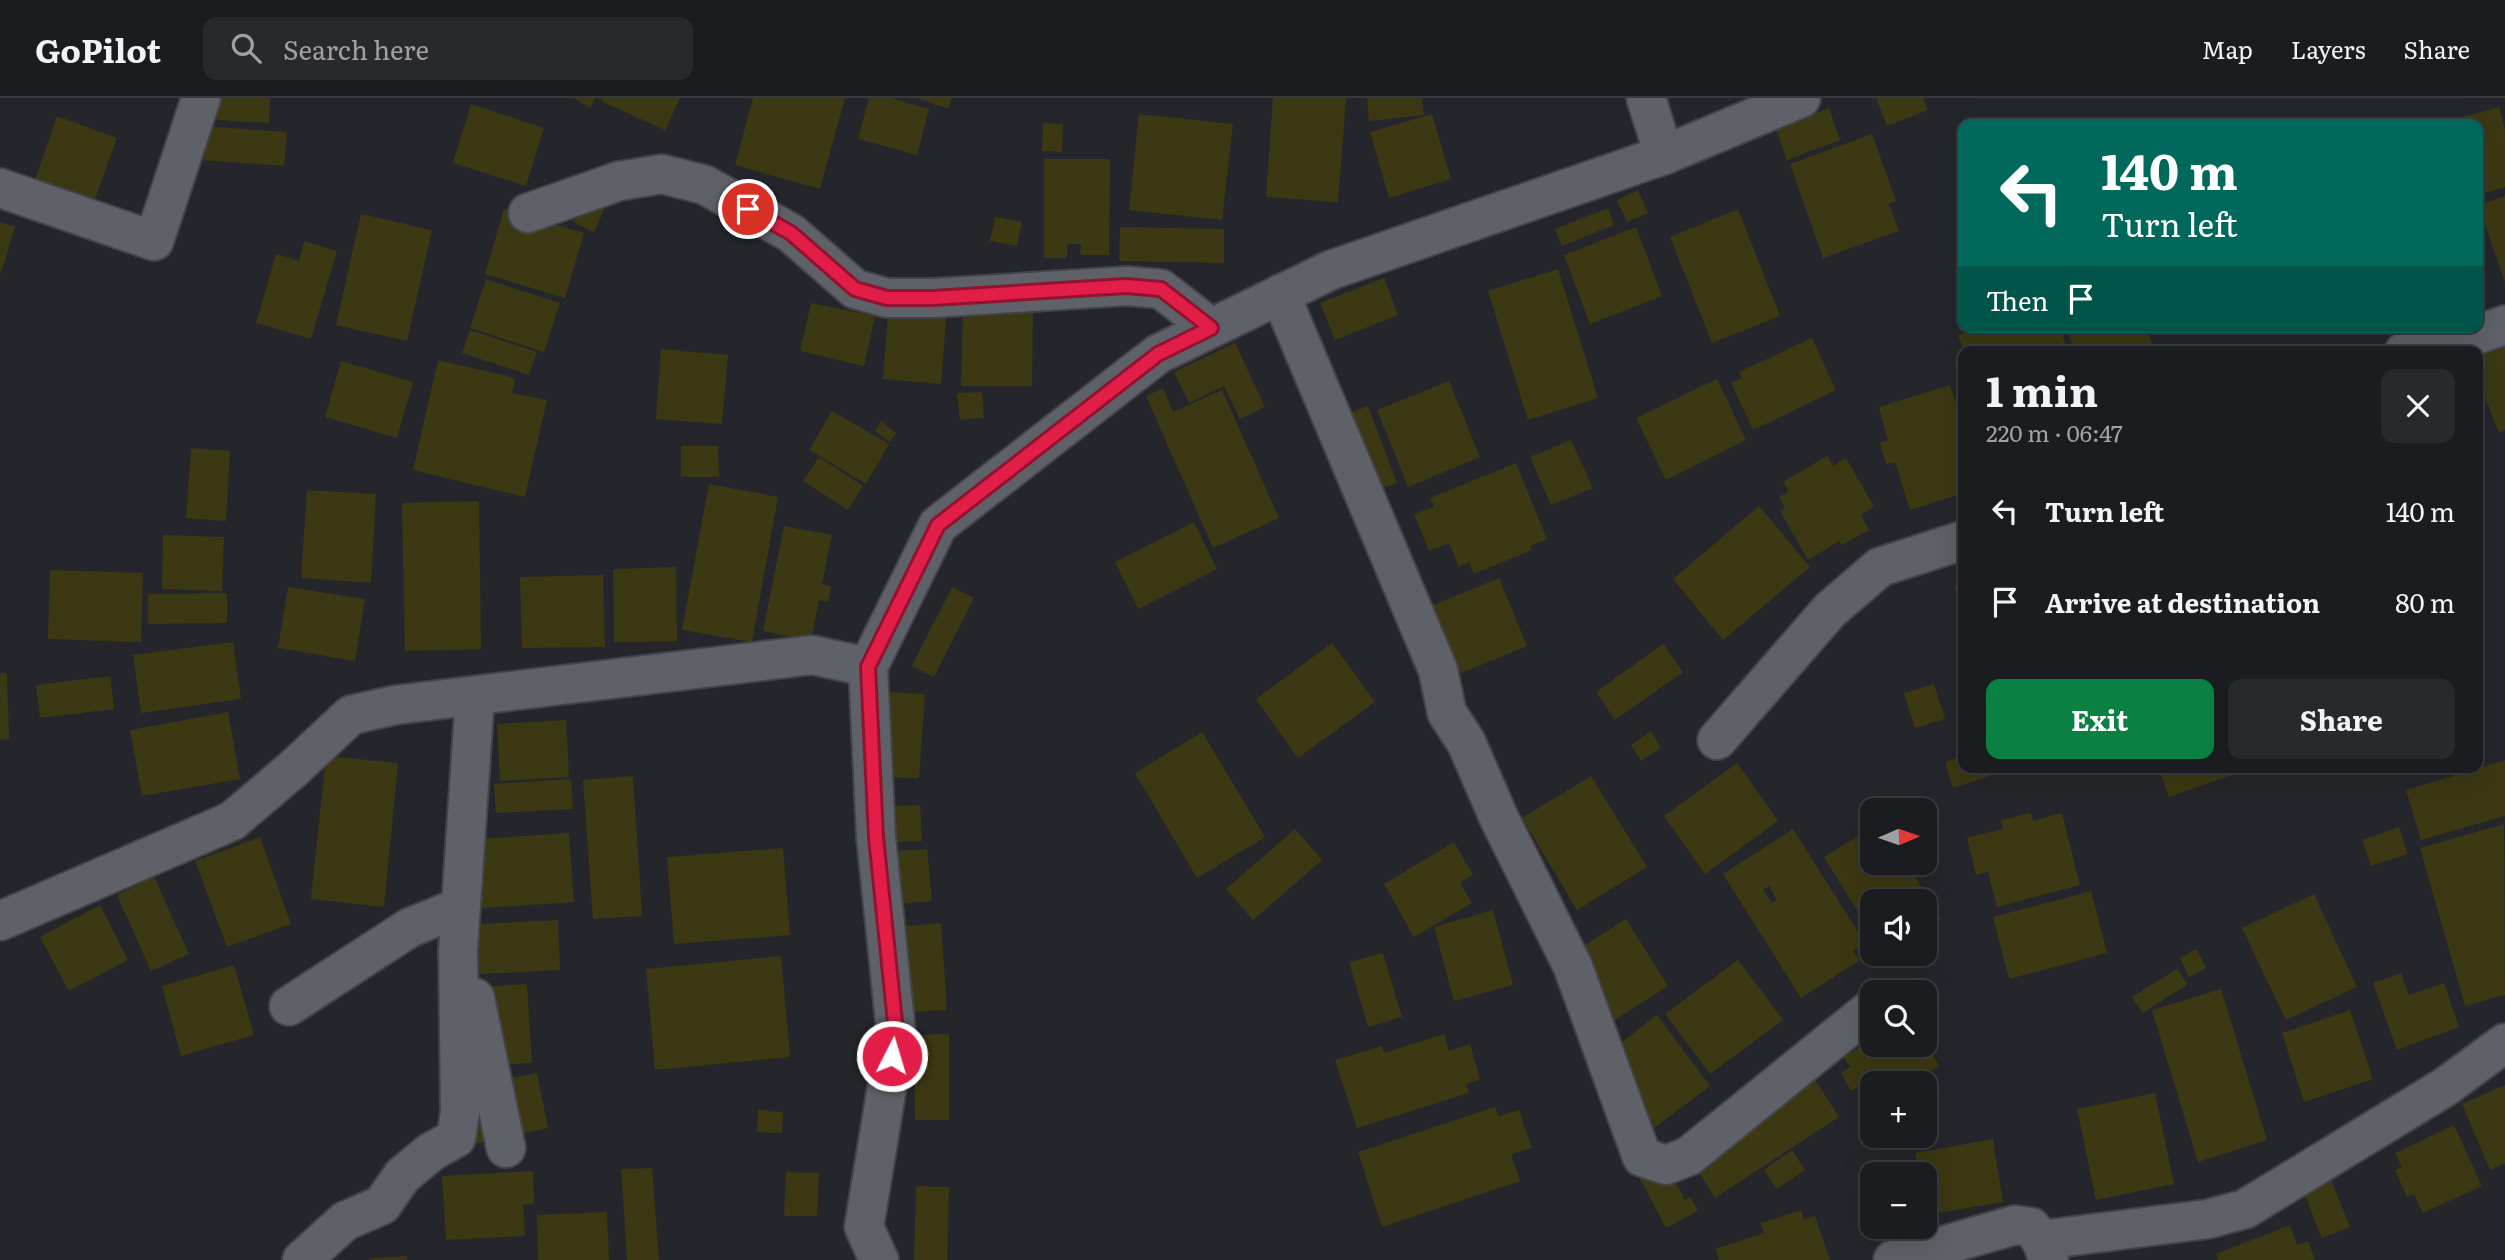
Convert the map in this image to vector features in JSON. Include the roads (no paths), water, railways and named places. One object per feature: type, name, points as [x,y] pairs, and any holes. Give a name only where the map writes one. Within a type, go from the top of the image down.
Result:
[{"type":"street","points":[[0,188],[154,241],[201,98]]},
{"type":"street","points":[[1646,98],[1664,155]]},
{"type":"street","points":[[879,1260],[864,1227],[896,1032],[876,837],[868,667],[938,525],[1158,354],[1331,270],[1664,155],[1801,98]]},
{"type":"street","points":[[528,213],[619,181],[662,174],[716,191],[791,233],[855,289],[887,298],[933,298],[1126,286],[1161,289],[1211,328]]},
{"type":"street","points":[[1280,294],[1438,670],[1447,713],[1466,742],[1499,818],[1573,967],[1642,1157],[1666,1165],[1689,1156],[1860,1018]]},
{"type":"street","points":[[2483,333],[2505,325]]},
{"type":"street","points":[[2444,346],[2482,333]]},
{"type":"street","points":[[1717,740],[1830,610],[1880,567],[1958,542]]},
{"type":"street","points":[[0,921],[232,821],[292,771],[351,715],[396,705],[812,655],[868,667]]},
{"type":"street","points":[[302,1260],[345,1220],[382,1205],[401,1176],[430,1152],[456,1138],[460,1113],[457,950],[475,696]]},
{"type":"street","points":[[289,1006],[409,928],[460,907]]},
{"type":"street","points":[[457,950],[476,1000],[506,1148]]},
{"type":"street","points":[[1893,1260],[2015,1225],[2031,1227],[2045,1250],[2208,1219],[2245,1209],[2445,1087],[2505,1043]]}]
